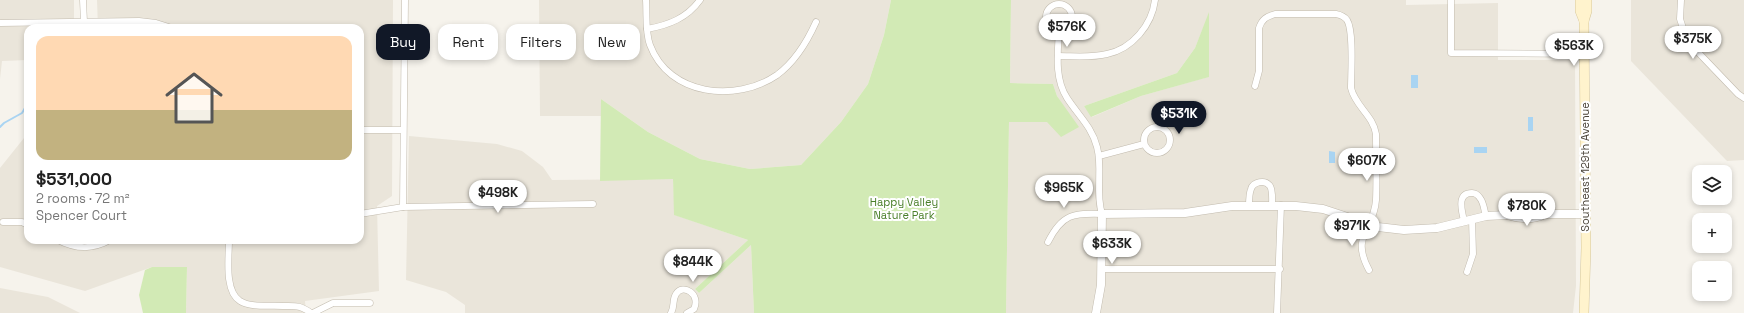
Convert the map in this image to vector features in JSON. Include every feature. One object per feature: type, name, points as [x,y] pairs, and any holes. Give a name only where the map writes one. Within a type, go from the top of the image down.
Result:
[{"type":"main road","name":"Southeast 129th Avenue","points":[[1580,0],[1580,11],[1584,21]]},
{"type":"main road","name":"Southeast 129th Avenue","points":[[1584,313],[1586,214],[1584,21],[1587,11],[1587,0]]},
{"type":"street","points":[[83,0],[84,22]]},
{"type":"street","points":[[403,206],[405,0]]},
{"type":"street","points":[[646,0],[650,45],[663,68],[672,76],[692,86],[712,91],[724,92],[756,86],[777,75],[795,59],[808,40],[816,22]]},
{"type":"street","points":[[648,29],[674,22],[690,12],[700,0]]},
{"type":"street","points":[[1058,56],[1097,56],[1114,53],[1126,47],[1144,28],[1153,9],[1154,0]]},
{"type":"street","points":[[1451,0],[1451,53],[1584,54]]},
{"type":"street","points":[[1681,0],[1682,26],[1689,42],[1738,94],[1744,98]]},
{"type":"street","points":[[1059,4],[1068,7],[1072,15],[1068,26],[1059,29],[1051,27],[1047,20],[1048,10],[1054,5],[1059,4]]},
{"type":"street","points":[[1255,86],[1259,71],[1259,28],[1261,21],[1266,17],[1275,14],[1336,14],[1342,15],[1346,19],[1350,32],[1350,88],[1353,96],[1373,124],[1376,134],[1376,200],[1364,234],[1361,251],[1362,258],[1369,270]]},
{"type":"street","points":[[0,23],[84,22],[127,24]]},
{"type":"street","points":[[1059,29],[1058,72],[1063,88],[1066,97],[1095,139],[1099,156],[1099,203],[1102,214],[1102,269],[1096,313]]},
{"type":"street","points":[[1155,127],[1161,128],[1167,132],[1170,137],[1168,148],[1161,153],[1151,152],[1144,144],[1146,133],[1155,127]]},
{"type":"street","points":[[364,130],[404,130]]},
{"type":"street","points":[[1099,156],[1144,144]]},
{"type":"street","points":[[1249,206],[1251,188],[1255,183],[1262,182],[1270,188],[1272,206]]},
{"type":"street","points":[[1464,221],[1460,204],[1461,200],[1466,194],[1470,193],[1474,193],[1479,196],[1486,216]]},
{"type":"street","points":[[364,213],[403,206],[593,204]]},
{"type":"street","points":[[1048,242],[1059,224],[1064,219],[1080,213],[1185,213],[1222,207],[1281,205],[1313,207],[1368,224],[1393,229],[1416,230],[1437,228],[1486,216],[1506,215],[1515,218],[1538,217],[1545,214],[1586,214]]},
{"type":"street","points":[[1277,313],[1280,269],[1281,205]]},
{"type":"street","points":[[1467,272],[1473,254],[1472,219]]},
{"type":"street","points":[[3,222],[24,223]]},
{"type":"street","points":[[67,244],[87,248],[96,247],[102,244]]},
{"type":"street","points":[[229,244],[229,281],[232,293],[241,302],[253,304],[302,306],[312,313],[333,303],[370,303]]},
{"type":"street","points":[[1102,269],[1280,269]]},
{"type":"street","points":[[671,313],[674,307],[676,293],[681,290],[688,290],[694,294],[696,300],[694,309],[687,313]]},
{"type":"shaded area","points":[[0,0],[74,0],[74,24],[24,24],[24,60],[2,61],[0,79]]},
{"type":"shaded area","points":[[97,0],[393,0],[393,24],[376,24],[376,60],[393,60],[392,196],[377,206],[379,291],[305,301],[306,313],[186,313],[187,267],[152,267],[85,291],[0,267],[0,168],[24,138],[24,244],[364,244],[364,24],[98,24]]},
{"type":"shaded area","points":[[539,0],[891,0],[884,35],[868,84],[841,122],[801,165],[750,169],[700,159],[648,132],[601,99],[601,116],[540,116],[540,60],[576,60],[576,24],[539,24]]},
{"type":"shaded area","points":[[1011,0],[1406,0],[1406,5],[1498,3],[1498,60],[1575,60],[1576,286],[1573,313],[1006,313],[1009,122],[1048,122],[1064,107],[1057,96],[1053,84],[1010,83]],"holes":[[[1209,14],[1208,77],[1141,96],[1092,117],[1084,106],[1177,73],[1195,48]]]},
{"type":"shaded area","points":[[1631,0],[1744,0],[1744,160],[1727,161],[1631,61]]},
{"type":"shaded area","points":[[409,136],[497,144],[522,151],[543,167],[552,180],[673,179],[675,215],[748,240],[695,289],[699,293],[751,245],[754,313],[465,313],[465,305],[446,292],[406,280]]},
{"type":"shaded area","points":[[0,288],[48,297],[80,313],[0,313]]},
{"type":"green space","name":"Happy Valley Nature Park","points":[[891,0],[1011,0],[1010,83],[1053,84],[1057,96],[1079,127],[1061,137],[1047,122],[1009,122],[1006,313],[754,313],[751,245],[699,293],[695,289],[748,240],[674,215],[673,179],[600,181],[601,99],[648,132],[700,159],[750,169],[801,165],[841,122],[868,84],[884,35]]},
{"type":"green space","points":[[1209,12],[1209,77],[1141,96],[1091,117],[1084,106],[1177,73],[1195,48]]},
{"type":"green space","points":[[152,267],[187,267],[186,313],[143,313],[139,295],[145,270]]},
{"type":"water","points":[[1411,75],[1418,75],[1418,88],[1411,88]]},
{"type":"water","points":[[1528,117],[1533,117],[1533,131],[1528,131]]},
{"type":"water","points":[[1474,147],[1487,147],[1487,153],[1474,153]]},
{"type":"water","points":[[1329,151],[1335,152],[1335,163],[1329,163]]},
{"type":"waterway","points":[[0,127],[4,123],[22,113],[24,110]]}]
